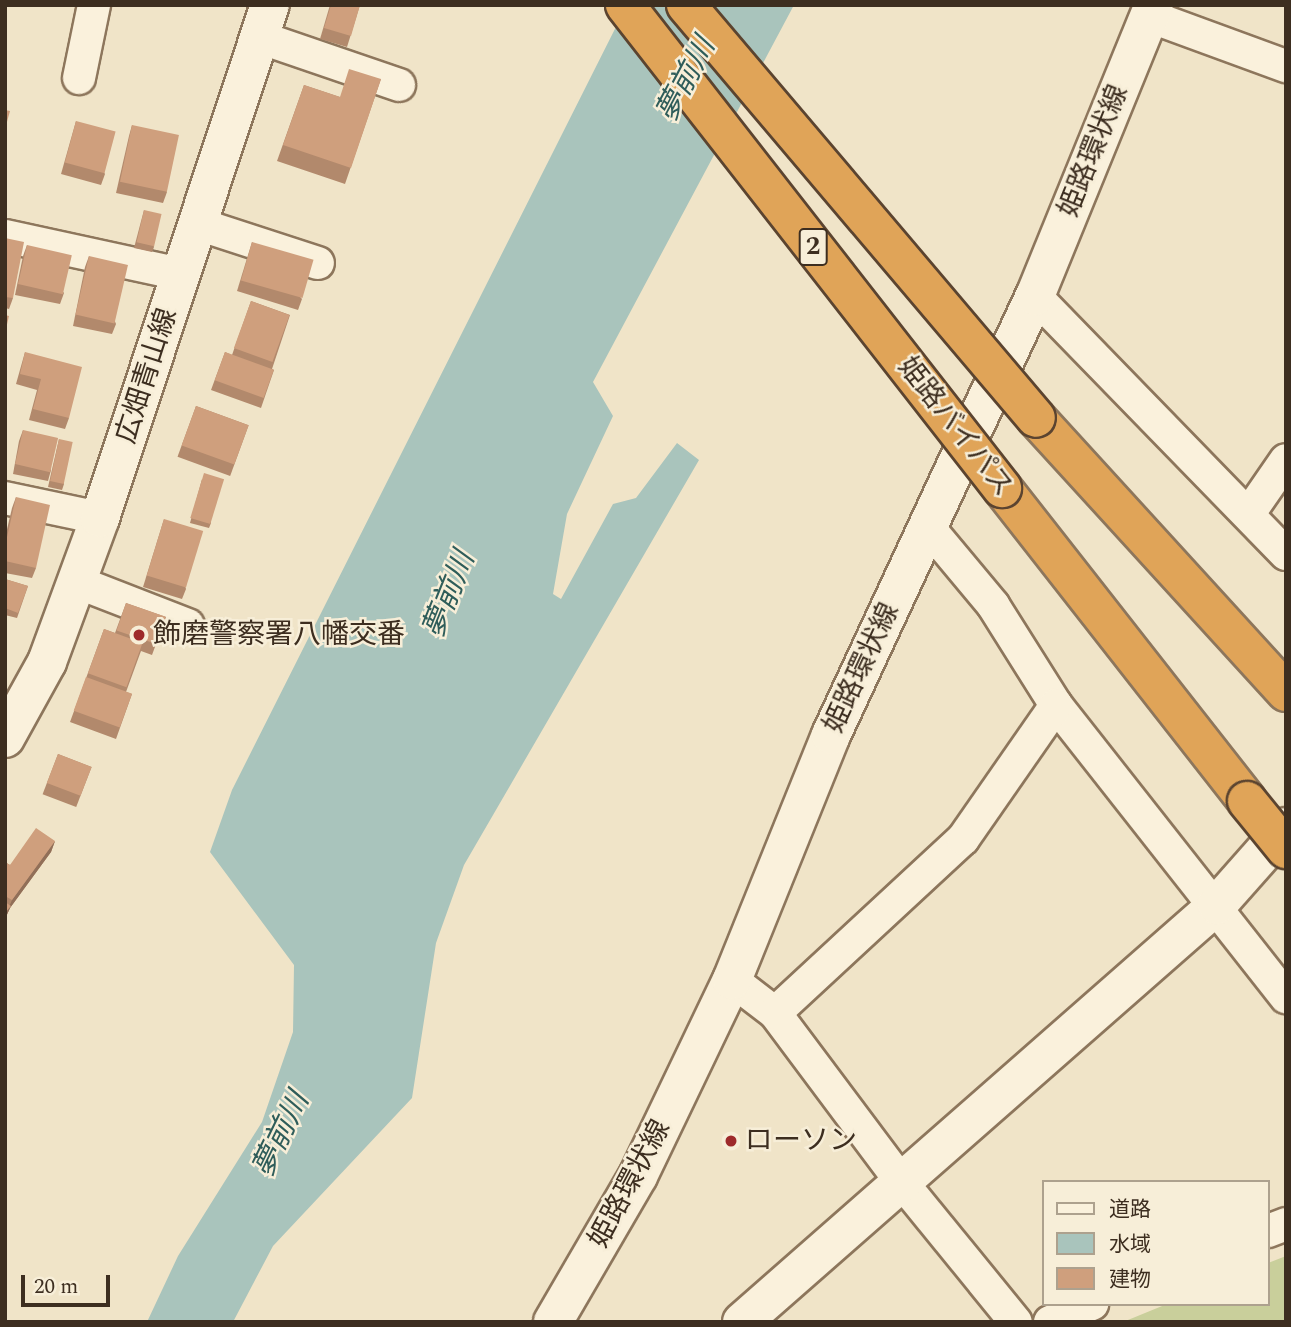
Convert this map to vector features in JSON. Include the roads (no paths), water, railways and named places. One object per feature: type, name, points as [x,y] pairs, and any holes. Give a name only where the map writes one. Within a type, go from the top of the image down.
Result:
[{"type":"highway","name":"姫路バイパス","points":[[625,5],[1286,849]]},
{"type":"highway","name":"2","points":[[685,5],[1036,418],[1286,692]]},
{"type":"main road","name":"姫路環状線","points":[[553,1322],[638,1176],[732,980],[831,735],[1035,296],[1152,11]]},
{"type":"main road","name":"広畑青山線","points":[[5,738],[47,662],[77,582],[265,21]]},
{"type":"main road","points":[[742,1322],[900,1180],[1217,905],[1286,827]]},
{"type":"street","points":[[79,78],[94,5]]},
{"type":"street","points":[[1152,11],[1286,66]]},
{"type":"street","points":[[265,21],[399,85]]},
{"type":"street","points":[[198,224],[318,263]]},
{"type":"street","points":[[5,236],[181,274]]},
{"type":"street","points":[[1035,296],[1250,512],[1286,554]]},
{"type":"street","points":[[1250,512],[1286,460]]},
{"type":"street","points":[[5,498],[100,518]]},
{"type":"street","points":[[928,527],[993,605],[1056,705],[1217,905],[1286,996]]},
{"type":"street","points":[[77,582],[188,625]]},
{"type":"street","points":[[775,1013],[964,839],[1056,705]]},
{"type":"street","points":[[732,980],[775,1013],[900,1180],[1016,1322]]},
{"type":"street","points":[[1270,1230],[1286,1223]]},
{"type":"street","points":[[1050,1322],[1087,1306]]},
{"type":"water","name":"夢前川","points":[[627,5],[794,5],[593,382],[613,416],[567,514],[553,594],[561,599],[613,504],[636,498],[677,443],[699,460],[464,865],[436,943],[412,1098],[273,1246],[233,1322],[147,1322],[178,1256],[262,1122],[293,1032],[294,965],[210,852],[232,790]]},
{"type":"place","name":"飾磨警察署八幡交番","points":[[139,635]]},
{"type":"place","name":"ローソン","points":[[731,1141]]}]
